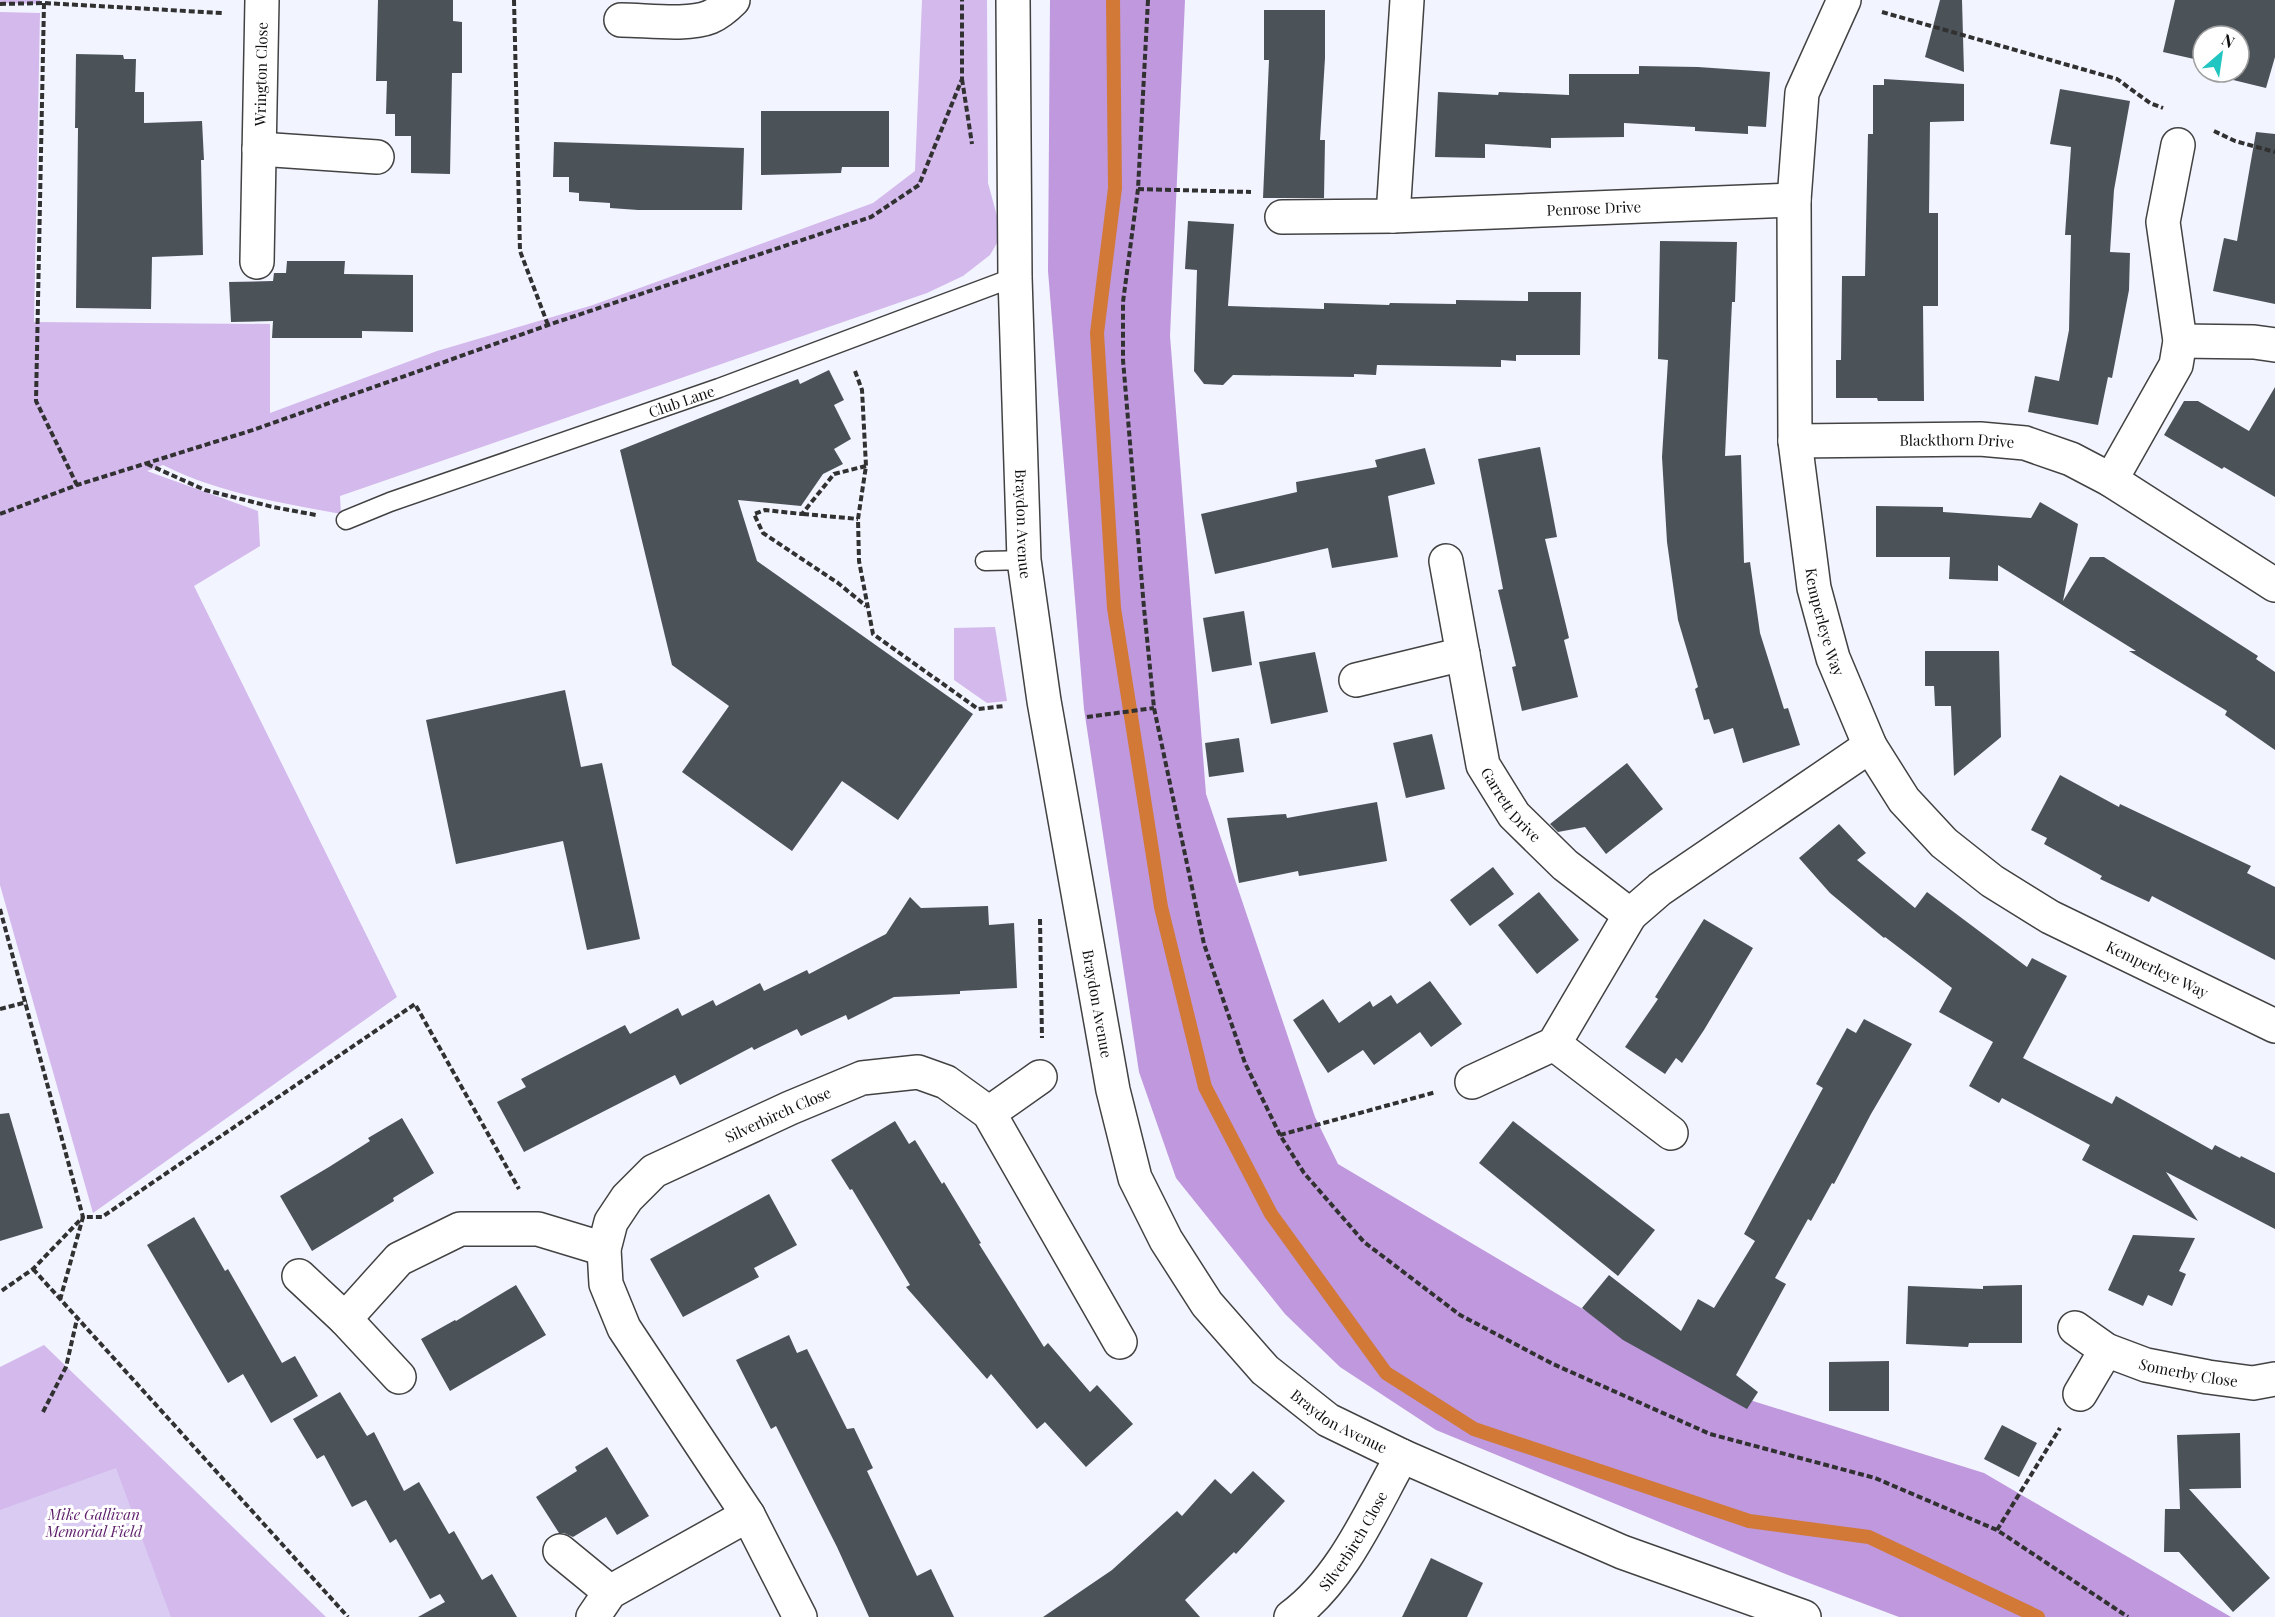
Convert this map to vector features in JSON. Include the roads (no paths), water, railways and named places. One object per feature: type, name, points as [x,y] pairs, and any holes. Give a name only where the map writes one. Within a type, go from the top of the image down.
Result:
[{"type":"street","points":[[621,20],[690,21],[710,18],[733,0]]},
{"type":"street","name":"Braydon Avenue","points":[[1013,0],[1015,277],[1024,560],[1044,701],[1113,1090],[1135,1178],[1166,1240],[1207,1304],[1265,1370],[1328,1420],[1402,1456],[1622,1552],[1804,1617]]},
{"type":"street","points":[[1393,216],[1407,0]]},
{"type":"street","name":"Kemperleye Way","points":[[1844,0],[1802,93],[1794,200],[1795,441],[1814,588],[1833,658],[1870,746],[1904,800],[1944,843],[1992,881],[2050,917],[2275,1026]]},
{"type":"street","name":"Wrington Close","points":[[258,262],[262,7]]},
{"type":"street","points":[[2111,480],[2176,365],[2180,341],[2163,222],[2191,136]]},
{"type":"street","points":[[260,149],[377,157]]},
{"type":"street","name":"Penrose Drive","points":[[1282,217],[1393,216],[1794,200]]},
{"type":"street","points":[[2180,341],[2254,342],[2275,345]]},
{"type":"street","name":"Blackthorn Drive","points":[[1795,441],[1980,439],[2025,443],[2071,459],[2111,480],[2274,581]]},
{"type":"street","name":"Garrett Drive","points":[[1446,561],[1483,765],[1515,815],[1565,865],[1630,915]]},
{"type":"street","points":[[1356,680],[1462,654]]},
{"type":"street","points":[[1472,1082],[1554,1044],[1630,915],[1660,889],[1870,746]]},
{"type":"street","points":[[1554,1044],[1671,1133]]},
{"type":"street","name":"Silverbirch Close","points":[[800,1617],[748,1515],[624,1328],[606,1284],[604,1249],[611,1222],[627,1198],[654,1171],[790,1108],[862,1078],[918,1072],[946,1082],[989,1113],[1120,1342]]},
{"type":"street","points":[[989,1113],[1040,1077]]},
{"type":"street","points":[[345,1319],[399,1259],[460,1229],[538,1229],[604,1249]]},
{"type":"street","points":[[299,1276],[345,1319],[399,1377]]},
{"type":"street","name":"Somerby Close","points":[[2075,1328],[2106,1350],[2146,1365],[2253,1383],[2275,1379]]},
{"type":"street","points":[[2080,1394],[2106,1350]]},
{"type":"street","name":"Silverbirch Close","points":[[1291,1617],[1305,1606],[1336,1573],[1402,1456]]},
{"type":"street","points":[[560,1551],[601,1605],[748,1515]]},
{"type":"lane","name":"Club Lane","points":[[346,520],[390,502],[515,460],[844,342],[1015,277]]},
{"type":"lane","points":[[985,561],[1024,560]]},
{"type":"waterway","points":[[1113,0],[1115,188],[1097,333],[1114,608],[1161,907],[1205,1087],[1271,1214],[1386,1373],[1474,1429],[1749,1521],[1869,1537],[2038,1617]]},
{"type":"park label","name":"Mike Gallivan Memorial Field","points":[[94,1522]]}]
